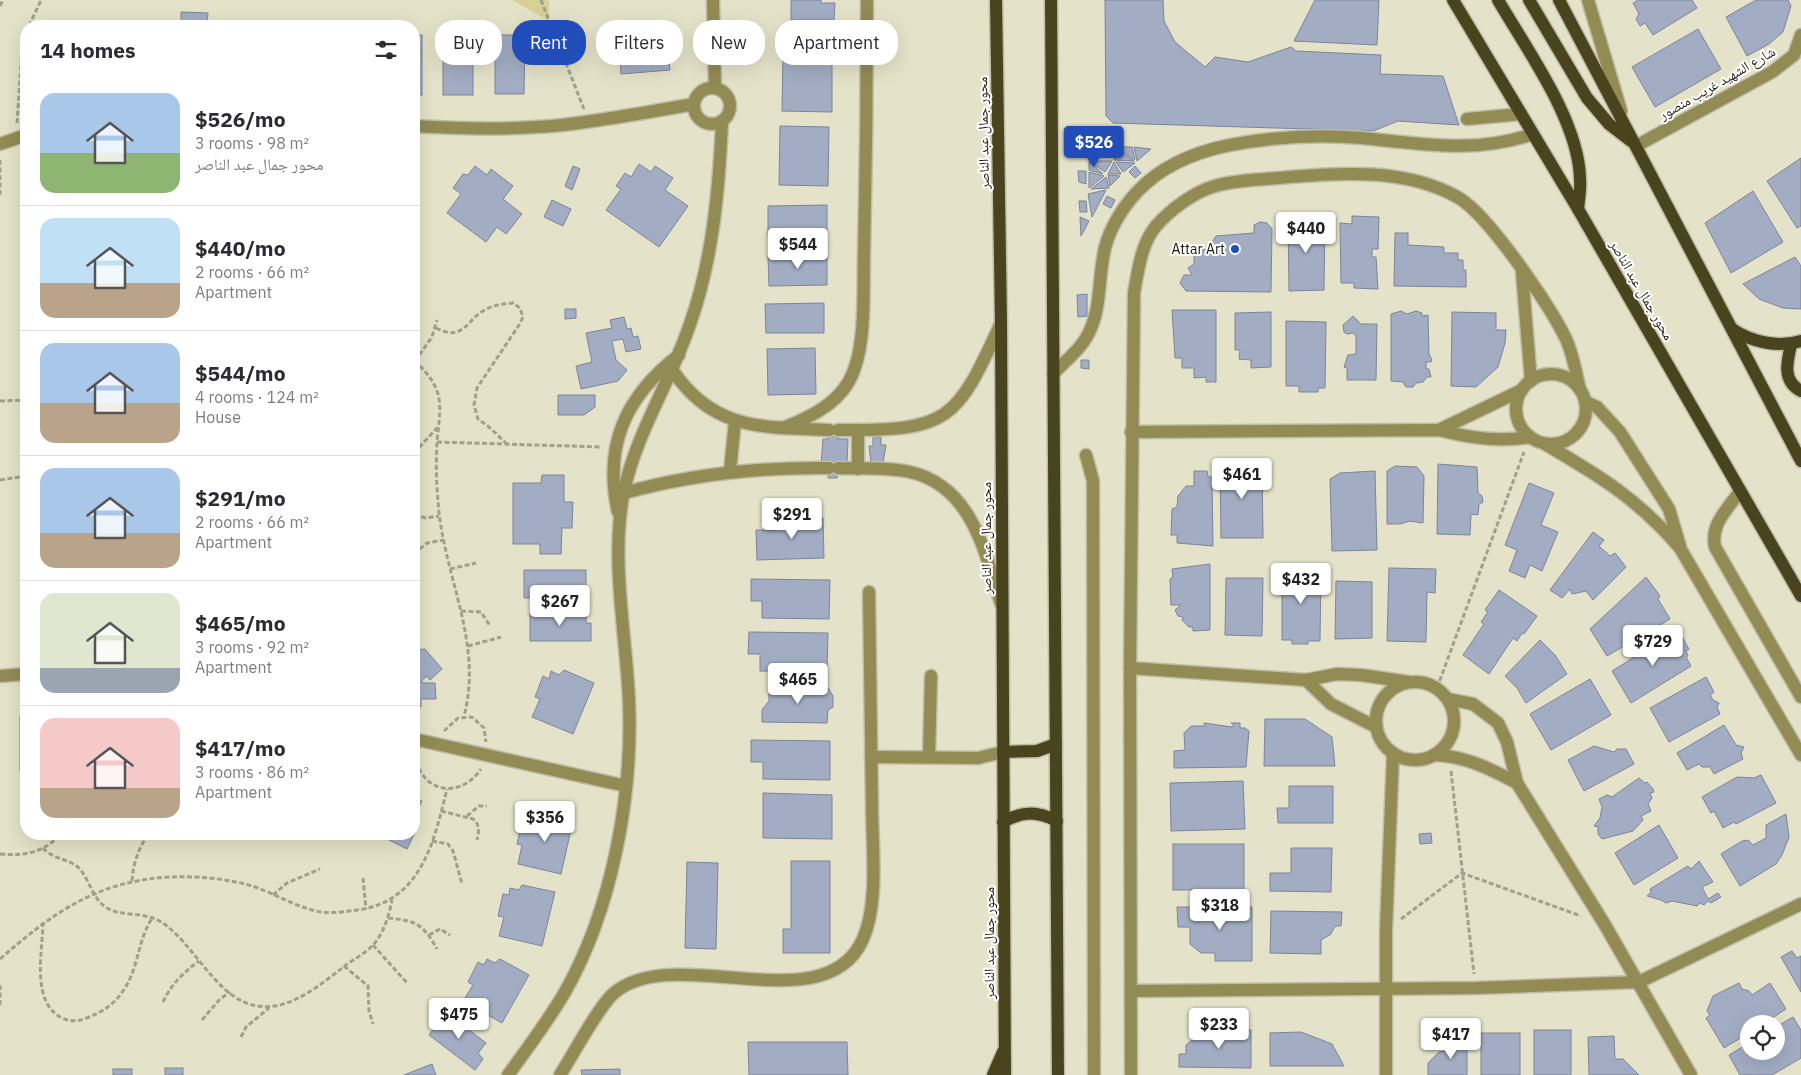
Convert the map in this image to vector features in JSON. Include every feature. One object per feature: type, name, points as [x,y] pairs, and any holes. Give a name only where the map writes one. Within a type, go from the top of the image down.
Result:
[{"type":"main road","name":"محور جمال عبد الناصر","points":[[996,0],[1001,323],[1005,1075]]},
{"type":"main road","points":[[1050,0],[1058,1075]]},
{"type":"main road","name":"محور جمال عبد الناصر","points":[[1453,0],[1578,210],[1801,596]]},
{"type":"main road","points":[[1498,0],[1555,97],[1569,129],[1580,178],[1578,210]]},
{"type":"main road","points":[[1529,0],[1587,98],[1609,124],[1636,146]]},
{"type":"main road","points":[[1559,0],[1730,328],[1801,457]]},
{"type":"main road","points":[[1730,328],[1744,337],[1796,343],[1786,367],[1790,382],[1801,391]]},
{"type":"main road","points":[[1003,752],[1037,751],[1056,744]]},
{"type":"main road","points":[[1003,822],[1016,815],[1030,812],[1044,814],[1057,821]]},
{"type":"main road","points":[[993,1075],[1004,1047]]},
{"type":"street","points":[[713,0],[715,87]]},
{"type":"street","points":[[783,428],[816,413],[832,402],[845,387],[854,371],[863,304],[867,0]]},
{"type":"street","points":[[1588,0],[1624,123]]},
{"type":"street","name":"شارع الشهيد غريب منصور","points":[[1636,146],[1772,72],[1794,55],[1801,35]]},
{"type":"street","points":[[709,87],[715,87],[725,92],[730,102],[729,113],[722,121],[711,124],[705,123],[696,115],[694,104],[699,93],[709,87]]},
{"type":"street","points":[[420,126],[508,129],[588,122],[694,104]]},
{"type":"street","points":[[1467,119],[1521,114]]},
{"type":"street","points":[[620,518],[624,493],[642,430],[672,371],[691,322],[710,242],[716,202],[722,121]]},
{"type":"street","points":[[1053,374],[1078,348],[1091,329],[1097,307],[1103,255],[1116,221],[1138,191],[1151,179],[1182,159],[1216,148],[1288,137],[1361,138],[1464,147],[1499,144],[1533,134]]},
{"type":"street","points":[[0,144],[20,137]]},
{"type":"street","points":[[1131,1075],[1130,668],[1131,432],[1134,293],[1141,256],[1155,227],[1181,203],[1214,186],[1327,174],[1392,176],[1424,182],[1461,199],[1487,223],[1547,304],[1567,341],[1580,390],[1586,402],[1586,416],[1580,428],[1571,438],[1559,444],[1545,444]]},
{"type":"street","points":[[1522,271],[1531,381]]},
{"type":"street","points":[[672,371],[700,402],[735,421],[783,428],[833,430],[923,425],[948,413],[967,392],[1001,323]]},
{"type":"street","points":[[508,1075],[536,1039],[565,990],[583,952],[610,871],[626,786],[629,749],[629,701],[621,608],[620,518],[613,472],[615,448],[624,421],[637,395],[656,373],[679,355]]},
{"type":"street","points":[[1439,430],[1522,390],[1531,381],[1544,375],[1557,375],[1570,380],[1580,390]]},
{"type":"street","points":[[1522,390],[1517,402],[1517,415],[1521,428],[1530,437],[1603,478],[1629,497],[1656,520],[1680,548],[1801,755]]},
{"type":"street","points":[[1586,402],[1597,407],[1620,432],[1669,509],[1680,548]]},
{"type":"street","points":[[730,471],[735,421]]},
{"type":"street","points":[[858,430],[858,468]]},
{"type":"street","points":[[1131,432],[1439,430],[1463,436],[1507,441],[1530,437]]},
{"type":"street","points":[[1086,455],[1093,481],[1094,1075]]},
{"type":"street","points":[[624,493],[676,480],[730,471],[771,468],[858,468],[911,472],[931,479],[948,490],[965,508],[975,524],[1002,606]]},
{"type":"street","points":[[1740,491],[1716,524],[1713,536],[1715,547],[1801,697]]},
{"type":"street","points":[[560,1075],[614,993],[634,981],[674,975],[802,980],[826,974],[848,960],[863,939],[870,914],[872,857],[869,592]]},
{"type":"street","points":[[1130,668],[1306,680],[1337,674],[1361,675],[1409,682],[1424,682],[1437,688],[1448,699],[1454,714],[1454,730],[1447,744],[1435,755],[1421,760],[1406,760],[1393,754],[1381,742],[1376,727],[1377,711],[1383,697],[1395,687],[1409,682]]},
{"type":"street","points":[[0,676],[20,674]]},
{"type":"street","points":[[929,756],[931,676]]},
{"type":"street","points":[[1306,680],[1331,704],[1376,727]]},
{"type":"street","points":[[1448,699],[1473,704],[1498,724],[1507,742],[1517,783],[1639,982],[1691,1075]]},
{"type":"street","points":[[420,740],[626,786]]},
{"type":"street","points":[[871,756],[978,758],[1003,752]]},
{"type":"street","points":[[1386,1075],[1386,930],[1393,754]]},
{"type":"street","points":[[1435,755],[1449,756],[1481,766],[1517,783]]},
{"type":"street","points":[[1131,991],[1476,988],[1639,982],[1801,904]]},
{"type":"path","points":[[0,6],[3,0]]},
{"type":"path","points":[[32,20],[41,0]]},
{"type":"path","points":[[541,0],[588,122]]},
{"type":"path","points":[[0,160],[0,197]]},
{"type":"path","points":[[436,328],[443,332],[457,331],[470,325],[481,311],[502,304],[513,303],[520,308],[523,317],[519,326],[477,388],[474,405],[478,420],[508,444]]},
{"type":"path","points":[[420,353],[432,337],[437,320]]},
{"type":"path","points":[[420,367],[430,377],[438,392],[441,409],[437,442],[439,516],[468,646],[471,677],[464,716]]},
{"type":"path","points":[[0,401],[20,400]]},
{"type":"path","points":[[420,446],[438,427]]},
{"type":"path","points":[[1437,688],[1530,437]]},
{"type":"path","points":[[437,442],[615,448]]},
{"type":"path","points":[[0,480],[20,477]]},
{"type":"path","points":[[420,516],[426,518],[439,516]]},
{"type":"path","points":[[420,548],[426,543],[443,540]]},
{"type":"path","points":[[450,569],[476,562]]},
{"type":"path","points":[[461,611],[482,612],[490,626]]},
{"type":"path","points":[[468,646],[501,637]]},
{"type":"path","points":[[1449,756],[1476,988]]},
{"type":"path","points":[[0,959],[44,922],[68,906],[93,894],[132,881],[170,877],[208,878],[245,884],[316,911],[340,912],[366,909],[392,900],[413,881],[432,841],[447,789]]},
{"type":"path","points":[[467,816],[472,810],[487,806]]},
{"type":"path","points":[[441,811],[467,816],[477,822],[479,831],[477,840]]},
{"type":"path","points":[[0,854],[18,855],[35,853],[54,840]]},
{"type":"path","points":[[132,881],[133,867],[139,848],[144,840]]},
{"type":"path","points":[[432,841],[448,844],[453,850],[462,884]]},
{"type":"path","points":[[44,848],[55,858],[67,861],[80,869],[93,894],[107,908],[153,917],[168,926],[230,992],[247,1004],[269,1007],[286,1003],[317,988],[373,945],[388,918],[392,900]]},
{"type":"path","points":[[273,895],[287,883],[320,869]]},
{"type":"path","points":[[1386,930],[1462,873]]},
{"type":"path","points":[[1462,873],[1605,925]]},
{"type":"path","points":[[363,878],[366,909]]},
{"type":"path","points":[[44,922],[43,951],[39,969],[44,996],[57,1015],[67,1020],[79,1021],[105,1011],[118,998],[137,963],[144,936],[153,917]]},
{"type":"path","points":[[388,918],[417,923],[429,935],[437,949]]},
{"type":"path","points":[[429,935],[440,929],[450,935]]},
{"type":"path","points":[[373,945],[408,984]]},
{"type":"path","points":[[163,1002],[176,981],[199,961]]},
{"type":"path","points":[[344,966],[368,986],[369,1011],[374,1024]]},
{"type":"path","points":[[0,985],[0,1007]]},
{"type":"path","points":[[202,1020],[220,999],[230,992]]},
{"type":"path","points":[[240,1037],[246,1027],[269,1007]]},
{"type":"shaded area","points":[[512,0],[549,0],[549,20]]},
{"type":"building","points":[[791,0],[821,0],[821,3],[835,3],[834,20],[791,20]]},
{"type":"building","points":[[1105,0],[1163,0],[1164,21],[1175,42],[1205,67],[1215,57],[1248,62],[1291,47],[1296,51],[1381,55],[1380,74],[1443,76],[1459,125],[1398,121],[1373,131],[1113,123],[1106,116]]},
{"type":"building","points":[[1315,0],[1379,0],[1377,45],[1294,41]]},
{"type":"building","points":[[1638,0],[1692,0],[1697,8],[1653,35],[1645,23],[1640,26],[1636,19],[1639,14],[1633,3]]},
{"type":"building","points":[[1756,0],[1788,0],[1791,6],[1783,32],[1769,44],[1747,56],[1726,17]]},
{"type":"building","points":[[181,12],[208,13],[207,20],[181,20]]},
{"type":"building","points":[[1698,29],[1721,69],[1655,107],[1632,67]]},
{"type":"building","points":[[420,35],[422,35],[422,95],[420,95]]},
{"type":"building","points":[[502,35],[512,35],[512,65],[524,65],[524,94],[495,94],[495,65],[502,65]]},
{"type":"building","points":[[443,65],[473,65],[473,95],[443,95]]},
{"type":"building","points":[[620,65],[669,65],[670,70],[621,74]]},
{"type":"building","points":[[783,65],[832,65],[832,112],[782,111]]},
{"type":"building","points":[[780,126],[829,127],[828,186],[779,185]]},
{"type":"building","points":[[1088,146],[1109,146],[1109,157],[1089,157]]},
{"type":"building","points":[[1114,147],[1134,161],[1114,160]]},
{"type":"building","points":[[1116,147],[1132,147],[1135,160]]},
{"type":"building","points":[[1134,147],[1151,149],[1137,161]]},
{"type":"building","points":[[1801,158],[1801,226],[1797,228],[1767,181]]},
{"type":"building","points":[[1089,161],[1112,161],[1105,172]]},
{"type":"building","points":[[1089,161],[1103,174],[1089,170]]},
{"type":"building","points":[[1114,162],[1121,174],[1108,174]]},
{"type":"building","points":[[1116,162],[1135,163],[1123,172]]},
{"type":"building","points":[[639,164],[651,172],[655,166],[673,178],[665,190],[688,206],[659,247],[606,210],[621,189],[616,186],[625,173],[631,177]]},
{"type":"building","points":[[475,166],[487,175],[491,169],[513,186],[503,199],[522,214],[506,234],[497,227],[486,242],[447,213],[461,194],[453,188],[463,174],[468,175]]},
{"type":"building","points":[[573,166],[580,169],[572,190],[565,186]]},
{"type":"building","points":[[1135,166],[1141,173],[1135,178],[1129,172]]},
{"type":"building","points":[[1078,171],[1086,171],[1086,184],[1079,182]]},
{"type":"building","points":[[1089,172],[1104,176],[1089,188]]},
{"type":"building","points":[[1108,175],[1120,176],[1110,186]]},
{"type":"building","points":[[1106,177],[1109,188],[1091,189]]},
{"type":"building","points":[[1106,190],[1092,217],[1088,194]]},
{"type":"building","points":[[1753,191],[1783,242],[1731,273],[1705,223]]},
{"type":"building","points":[[1107,196],[1115,200],[1111,208],[1103,204]]},
{"type":"building","points":[[552,200],[571,209],[563,226],[544,217]]},
{"type":"building","points":[[1079,201],[1086,201],[1087,212],[1080,212]]},
{"type":"building","points":[[827,205],[827,235],[768,236],[768,206]]},
{"type":"building","points":[[1352,216],[1379,217],[1378,249],[1372,249],[1372,257],[1376,257],[1378,289],[1354,288],[1354,283],[1341,283],[1340,223],[1352,224]]},
{"type":"building","points":[[1080,217],[1089,221],[1081,236]]},
{"type":"building","points":[[1288,218],[1325,218],[1324,290],[1289,291]]},
{"type":"building","points":[[1260,222],[1267,223],[1272,229],[1271,292],[1186,291],[1180,283],[1184,275],[1192,275],[1188,268],[1194,264],[1194,252],[1201,249],[1211,250],[1212,242],[1216,236],[1254,233],[1254,225]]},
{"type":"building","points":[[1395,233],[1408,233],[1408,245],[1444,247],[1444,253],[1458,253],[1458,260],[1463,260],[1463,270],[1466,270],[1466,287],[1394,286]]},
{"type":"building","points":[[827,255],[827,285],[769,286],[768,256]]},
{"type":"building","points":[[1795,257],[1801,266],[1801,309],[1783,308],[1759,299],[1743,284]]},
{"type":"building","points":[[1087,294],[1087,316],[1078,317],[1077,295]]},
{"type":"building","points":[[824,303],[824,333],[766,333],[765,304]]},
{"type":"building","points":[[565,309],[576,309],[576,318],[565,319]]},
{"type":"building","points":[[1172,310],[1216,310],[1216,382],[1206,382],[1206,377],[1194,378],[1194,368],[1182,368],[1182,358],[1175,358]]},
{"type":"building","points":[[1401,311],[1407,314],[1416,311],[1422,313],[1422,316],[1428,315],[1429,354],[1432,360],[1431,362],[1426,362],[1426,369],[1429,369],[1431,377],[1427,377],[1423,382],[1416,383],[1413,387],[1406,387],[1403,382],[1391,381],[1391,314]]},
{"type":"building","points":[[1271,312],[1271,367],[1251,368],[1251,360],[1239,359],[1240,350],[1235,350],[1235,313]]},
{"type":"building","points":[[1452,312],[1496,313],[1496,330],[1506,330],[1505,343],[1498,367],[1476,387],[1451,386]]},
{"type":"building","points":[[1353,316],[1361,324],[1377,324],[1376,380],[1347,380],[1347,368],[1344,367],[1348,355],[1356,354],[1356,336],[1353,333],[1347,334],[1344,332],[1343,325]]},
{"type":"building","points":[[624,317],[627,329],[631,328],[633,337],[638,336],[641,349],[626,352],[623,339],[612,341],[616,360],[627,370],[618,381],[581,389],[576,366],[592,362],[586,333],[612,328],[610,320]]},
{"type":"building","points":[[1286,321],[1326,322],[1325,388],[1318,388],[1318,392],[1299,392],[1299,386],[1286,386]]},
{"type":"building","points":[[815,348],[816,394],[768,395],[767,349]]},
{"type":"building","points":[[1081,360],[1089,360],[1089,369],[1081,368]]},
{"type":"building","points":[[558,395],[595,395],[595,407],[584,415],[558,415]]},
{"type":"building","points":[[829,426],[838,426],[838,439],[848,439],[847,464],[838,464],[837,478],[828,478],[829,465],[821,464],[823,439],[828,439]]},
{"type":"building","points":[[873,437],[881,437],[881,445],[886,445],[883,463],[871,463],[869,446],[873,446]]},
{"type":"building","points":[[1262,461],[1263,538],[1221,538],[1220,462]]},
{"type":"building","points":[[1438,464],[1477,467],[1478,493],[1482,496],[1483,502],[1479,504],[1478,515],[1471,514],[1470,535],[1437,534]]},
{"type":"building","points":[[1395,466],[1417,467],[1424,476],[1423,523],[1410,521],[1400,524],[1387,524],[1387,471]]},
{"type":"building","points":[[1194,471],[1207,471],[1208,477],[1212,477],[1213,546],[1177,543],[1177,535],[1171,535],[1172,509],[1177,507],[1178,496],[1186,486],[1194,486]]},
{"type":"building","points":[[1375,471],[1377,550],[1332,551],[1330,479],[1340,473]]},
{"type":"building","points":[[542,475],[564,475],[564,502],[573,502],[572,528],[562,528],[561,554],[540,554],[540,544],[513,544],[513,483],[541,483]]},
{"type":"building","points":[[1529,483],[1554,493],[1541,525],[1558,532],[1542,571],[1530,565],[1525,578],[1509,571],[1517,550],[1505,545]]},
{"type":"building","points":[[823,518],[824,558],[757,560],[756,530],[776,530],[776,519]]},
{"type":"building","points":[[1593,532],[1604,540],[1599,546],[1610,556],[1615,553],[1626,567],[1593,600],[1586,591],[1572,594],[1570,589],[1562,598],[1550,590]]},
{"type":"building","points":[[1210,564],[1210,630],[1193,631],[1193,627],[1189,627],[1182,620],[1183,617],[1178,616],[1175,610],[1181,605],[1171,605],[1170,579],[1173,577],[1172,569]]},
{"type":"building","points":[[1389,568],[1436,569],[1435,593],[1427,592],[1426,642],[1387,641]]},
{"type":"building","points":[[1282,569],[1321,569],[1320,641],[1308,641],[1308,644],[1292,644],[1292,640],[1282,640]]},
{"type":"building","points":[[524,570],[586,570],[586,587],[580,587],[580,598],[524,598]]},
{"type":"building","points":[[1646,577],[1660,596],[1658,599],[1670,619],[1607,656],[1590,629]]},
{"type":"building","points":[[1226,578],[1263,578],[1262,636],[1225,635]]},
{"type":"building","points":[[751,579],[830,580],[829,619],[762,618],[762,601],[751,601]]},
{"type":"building","points":[[1336,581],[1372,582],[1372,638],[1335,639]]},
{"type":"building","points":[[1499,590],[1537,616],[1517,641],[1513,638],[1489,674],[1463,655],[1484,624],[1481,622],[1488,612],[1485,610]]},
{"type":"building","points":[[586,612],[586,623],[591,623],[591,641],[530,641],[530,613]]},
{"type":"building","points":[[1678,630],[1689,649],[1686,651],[1688,656],[1686,657],[1691,666],[1631,703],[1612,671]]},
{"type":"building","points":[[749,632],[828,633],[827,672],[760,671],[760,654],[748,654]]},
{"type":"building","points":[[1540,640],[1555,655],[1567,674],[1526,703],[1517,688],[1505,676]]},
{"type":"building","points":[[420,649],[425,649],[442,669],[430,680],[427,676],[422,680],[422,683],[435,683],[436,699],[421,699],[421,707],[420,707]]},
{"type":"building","points":[[564,670],[594,683],[573,734],[532,717],[540,699],[535,697],[543,676],[549,679],[551,671],[559,675]]},
{"type":"building","points":[[1706,677],[1714,692],[1710,695],[1713,700],[1719,703],[1717,707],[1720,714],[1669,742],[1650,708]]},
{"type":"building","points":[[1590,679],[1611,715],[1551,750],[1530,714]]},
{"type":"building","points":[[769,687],[828,688],[833,696],[833,707],[828,710],[827,723],[762,722],[762,710],[769,701]]},
{"type":"building","points":[[1265,719],[1305,719],[1332,737],[1335,766],[1264,766]]},
{"type":"building","points":[[1204,723],[1232,727],[1234,725],[1231,723],[1240,723],[1240,728],[1245,728],[1249,731],[1246,767],[1174,768],[1174,751],[1185,750],[1184,733],[1191,726],[1205,726]]},
{"type":"building","points":[[1724,725],[1736,745],[1744,747],[1741,753],[1743,759],[1714,774],[1710,767],[1702,767],[1699,764],[1687,770],[1677,753]]},
{"type":"building","points":[[751,740],[830,741],[830,780],[763,779],[763,762],[751,762]]},
{"type":"building","points":[[1594,746],[1614,752],[1617,749],[1626,749],[1634,764],[1584,791],[1568,760]]},
{"type":"building","points":[[1761,775],[1776,803],[1736,824],[1734,822],[1723,828],[1714,811],[1711,813],[1702,797],[1737,777],[1754,778]]},
{"type":"building","points":[[1639,778],[1645,783],[1647,782],[1653,789],[1654,792],[1650,793],[1652,798],[1648,804],[1651,811],[1641,816],[1643,820],[1633,831],[1602,839],[1598,834],[1598,827],[1594,826],[1600,818],[1602,807],[1599,799],[1607,795],[1612,797]]},
{"type":"building","points":[[1243,781],[1245,829],[1171,831],[1170,783]]},
{"type":"building","points":[[1289,786],[1333,786],[1333,823],[1278,823],[1277,808],[1289,808]]},
{"type":"building","points":[[763,793],[832,795],[832,839],[763,838]]},
{"type":"building","points":[[541,813],[573,821],[561,874],[518,864],[522,845],[517,844],[522,822],[527,824],[529,816],[538,818]]},
{"type":"building","points":[[1786,814],[1789,837],[1782,855],[1776,864],[1740,886],[1721,854],[1742,841],[1748,840],[1753,845],[1766,838],[1766,825]]},
{"type":"building","points":[[1659,825],[1678,858],[1634,885],[1615,853]]},
{"type":"building","points":[[1431,833],[1432,843],[1420,844],[1419,834]]},
{"type":"building","points":[[389,840],[411,840],[407,849]]},
{"type":"building","points":[[1173,844],[1244,844],[1244,890],[1173,890]]},
{"type":"building","points":[[1291,848],[1332,848],[1331,892],[1270,891],[1270,873],[1291,873]]},
{"type":"building","points":[[791,861],[830,861],[830,953],[783,953],[783,929],[791,929]]},
{"type":"building","points":[[1699,861],[1713,882],[1702,887],[1708,899],[1718,893],[1721,897],[1711,903],[1708,901],[1704,905],[1700,903],[1697,906],[1672,901],[1666,903],[1647,896],[1651,892],[1650,889],[1688,866],[1691,869]]},
{"type":"building","points":[[687,862],[718,863],[716,949],[685,948]]},
{"type":"building","points":[[522,885],[555,892],[542,946],[499,936],[504,917],[498,916],[503,894],[509,895],[510,888],[519,890]]},
{"type":"building","points":[[1177,907],[1252,907],[1252,961],[1215,961],[1215,953],[1201,953],[1190,944],[1190,927],[1178,927]]},
{"type":"building","points":[[1271,911],[1342,912],[1341,926],[1335,926],[1331,934],[1321,940],[1321,954],[1270,953]]},
{"type":"building","points":[[1792,951],[1797,958],[1801,956],[1801,992],[1781,957]]},
{"type":"building","points":[[487,959],[495,963],[500,959],[529,975],[502,1023],[463,1001],[473,985],[468,982],[478,962],[484,965]]},
{"type":"building","points":[[1739,983],[1742,989],[1749,991],[1752,995],[1770,983],[1786,1009],[1777,1015],[1740,1015],[1740,1038],[1724,1048],[1706,1018],[1710,1015],[1707,1011],[1713,996]]},
{"type":"building","points":[[446,1012],[486,1043],[478,1053],[483,1059],[475,1070],[429,1035]]},
{"type":"building","points":[[1793,1017],[1801,1030],[1801,1058],[1772,1075],[1740,1075],[1729,1055],[1740,1048],[1740,1060],[1785,1060],[1785,1022]]},
{"type":"building","points":[[1218,1029],[1251,1030],[1251,1068],[1179,1067],[1179,1054],[1186,1054],[1186,1045],[1200,1034],[1218,1034]]},
{"type":"building","points":[[1534,1030],[1571,1030],[1571,1075],[1534,1075]]},
{"type":"building","points":[[1301,1032],[1332,1044],[1344,1066],[1270,1066],[1270,1033]]},
{"type":"building","points":[[1481,1033],[1520,1033],[1520,1075],[1481,1075]]},
{"type":"building","points":[[1614,1036],[1615,1059],[1623,1059],[1639,1075],[1589,1075],[1588,1037]]},
{"type":"building","points":[[1456,1038],[1467,1038],[1467,1075],[1428,1075],[1428,1063],[1439,1052],[1447,1051],[1443,1046],[1450,1042],[1454,1043]]},
{"type":"building","points":[[748,1042],[847,1042],[848,1075],[749,1075]]},
{"type":"building","points":[[432,1064],[436,1075],[404,1075]]},
{"type":"building","points":[[165,1068],[183,1068],[183,1075],[165,1075]]},
{"type":"building","points":[[113,1069],[132,1069],[132,1075],[113,1075]]},
{"type":"building","points":[[620,1069],[620,1075],[582,1075],[581,1070]]},
{"type":"place","name":"Attar Art","points":[[1235,249]]}]
